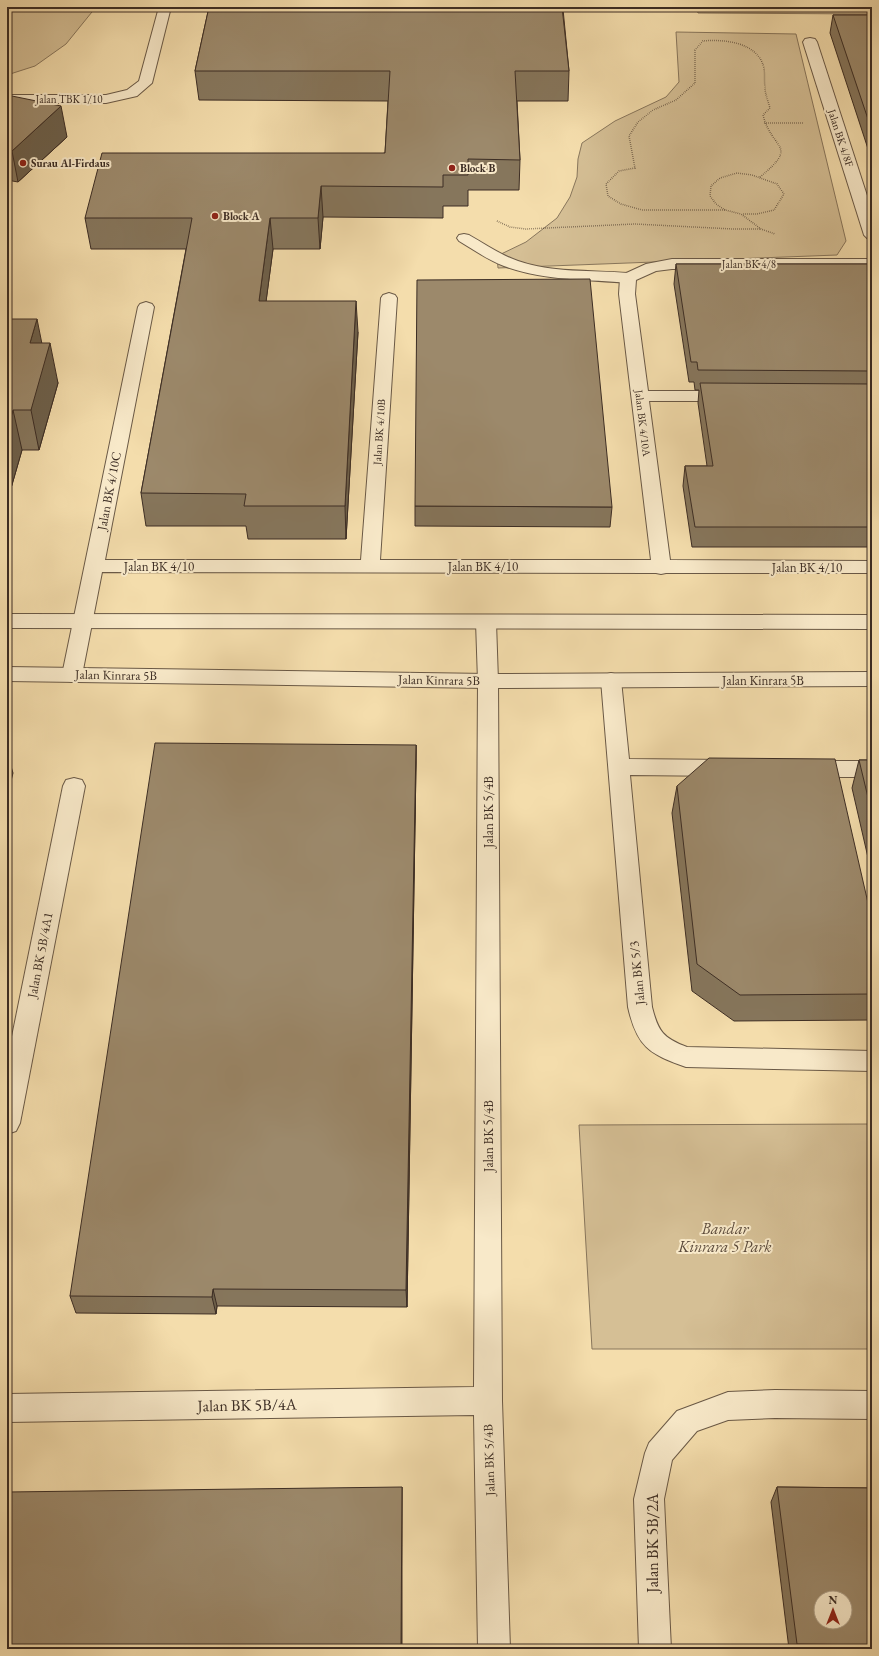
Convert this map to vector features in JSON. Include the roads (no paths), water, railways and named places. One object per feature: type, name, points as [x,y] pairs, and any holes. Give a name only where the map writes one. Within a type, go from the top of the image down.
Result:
[{"type":"street","name":"Jalan TBK 1/10","points":[[7,99],[106,99],[132,93],[145,83],[165,7]]},
{"type":"street","name":"Jalan BK 4/8F","points":[[810,42],[872,235]]},
{"type":"street","name":"Jalan BK 4/8","points":[[628,278],[652,267],[672,264],[872,264]]},
{"type":"street","name":"Jalan BK 4/10A","points":[[628,278],[627,294],[661,568]]},
{"type":"street","name":"Jalan BK 4/10B","points":[[370,566],[389,298]]},
{"type":"street","name":"Jalan BK 4/10C","points":[[72,675],[146,306]]},
{"type":"street","points":[[640,396],[740,396]]},
{"type":"street","name":"Jalan BK 4/10","points":[[94,566],[661,568],[872,567]]},
{"type":"street","points":[[7,621],[872,622]]},
{"type":"street","name":"Jalan BK 5/4B","points":[[486,622],[488,681],[488,1401],[494,1649]]},
{"type":"street","name":"Jalan Kinrara 5B","points":[[7,674],[488,681],[872,679]]},
{"type":"street","name":"Jalan BK 5/3","points":[[611,680],[640,1007],[643,1023],[651,1038],[665,1050],[686,1057],[872,1061]]},
{"type":"street","points":[[618,767],[750,768]]},
{"type":"street","points":[[789,769],[837,777],[872,770]]},
{"type":"street","name":"Jalan BK 5B/4A1","points":[[7,1123],[74,786]]},
{"type":"street","name":"Jalan BK 5B/4A","points":[[7,1408],[488,1401]]},
{"type":"street","name":"Jalan BK 5B/2A","points":[[655,1649],[649,1499],[659,1452],[687,1421],[728,1406],[775,1404],[872,1405]]},
{"type":"lane","points":[[464,238],[499,258],[518,266],[562,273],[628,278]]},
{"type":"place","name":"Surau Al-Firdaus","points":[[23,163]]},
{"type":"place","name":"Block B","points":[[452,168]]},
{"type":"place","name":"Block A","points":[[215,216]]},
{"type":"park label","name":"Bandar Kinrara 5 Park","points":[[725,1237]]}]
